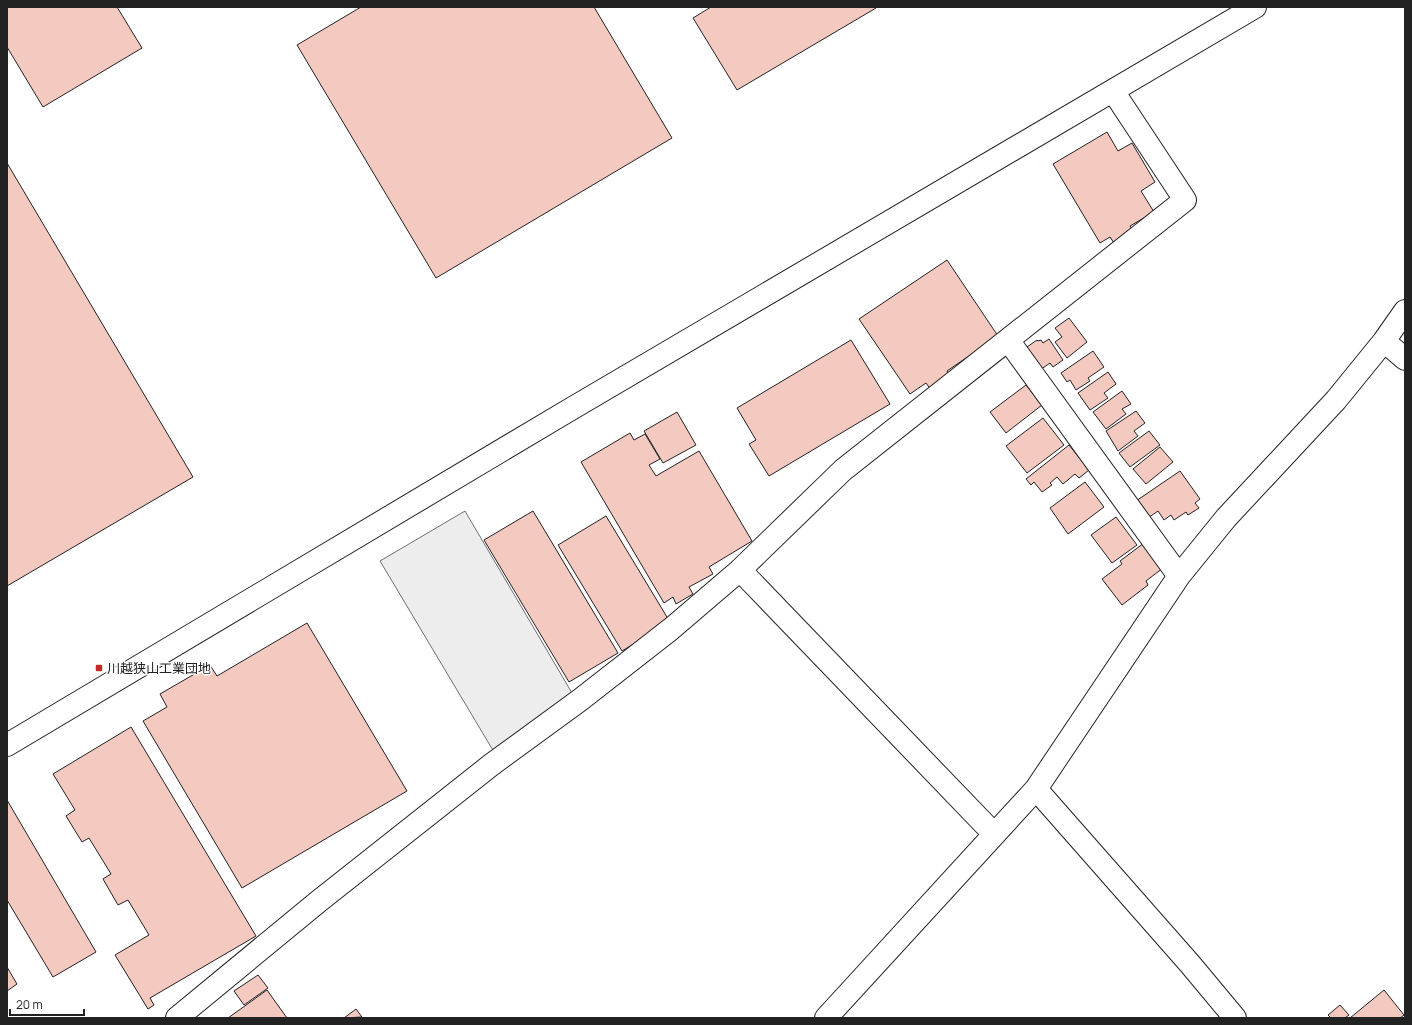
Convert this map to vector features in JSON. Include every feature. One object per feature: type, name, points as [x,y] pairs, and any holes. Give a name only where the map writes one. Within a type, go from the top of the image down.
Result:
[{"type":"street","points":[[7,745],[578,405],[1255,7]]},
{"type":"street","points":[[177,1018],[337,887],[491,764],[580,700],[671,629],[740,570],[843,470],[1185,200],[1114,91]]},
{"type":"street","points":[[826,1018],[1036,789],[1179,576],[1226,518],[1336,400],[1384,341],[1405,311]]},
{"type":"street","points":[[1008,340],[1179,576]]},
{"type":"street","points":[[1384,341],[1405,359]]},
{"type":"street","points":[[740,570],[994,834]]},
{"type":"street","points":[[1036,789],[1190,964],[1235,1018]]},
{"type":"shaded area","points":[[465,511],[572,693],[494,752],[380,561]]},
{"type":"building","points":[[7,7],[117,7],[142,48],[43,107],[7,47]]},
{"type":"building","points":[[361,7],[594,7],[672,138],[436,278],[297,45]]},
{"type":"building","points":[[711,7],[876,8],[737,90],[693,18]]},
{"type":"building","points":[[1107,132],[1118,151],[1132,143],[1155,182],[1141,191],[1154,212],[1130,226],[1135,234],[1116,246],[1110,237],[1100,243],[1053,164]]},
{"type":"building","points":[[7,163],[193,477],[7,586]]},
{"type":"building","points":[[947,260],[998,336],[947,371],[951,377],[931,390],[926,383],[910,394],[859,319]]},
{"type":"building","points":[[1069,318],[1087,342],[1067,358],[1055,342],[1062,337],[1055,328]]},
{"type":"building","points":[[1049,339],[1063,360],[1053,367],[1050,363],[1040,370],[1024,349],[1037,340],[1041,340],[1043,343]]},
{"type":"building","points":[[851,340],[890,404],[769,476],[749,444],[756,440],[737,408]]},
{"type":"building","points":[[1093,351],[1104,367],[1088,378],[1090,381],[1076,390],[1070,380],[1067,382],[1061,373]]},
{"type":"building","points":[[1108,372],[1116,384],[1104,393],[1108,398],[1090,410],[1078,393]]},
{"type":"building","points":[[1026,385],[1042,405],[1006,433],[990,412]]},
{"type":"building","points":[[1122,391],[1131,404],[1122,409],[1126,414],[1106,429],[1093,412]]},
{"type":"building","points":[[1136,411],[1145,423],[1134,431],[1138,436],[1118,451],[1106,431]]},
{"type":"building","points":[[677,412],[696,445],[663,463],[644,431]]},
{"type":"building","points":[[1043,418],[1064,445],[1027,473],[1006,446]]},
{"type":"building","points":[[1149,431],[1160,445],[1130,467],[1119,453]]},
{"type":"building","points":[[630,433],[634,440],[645,434],[660,459],[649,465],[656,476],[699,451],[752,541],[709,567],[713,574],[689,587],[693,594],[676,604],[673,597],[664,603],[581,462]]},
{"type":"building","points":[[1069,445],[1089,470],[1079,478],[1075,474],[1063,484],[1057,477],[1050,483],[1052,485],[1042,492],[1034,482],[1031,485],[1026,479]]},
{"type":"building","points":[[1160,447],[1173,462],[1146,484],[1133,469]]},
{"type":"building","points":[[1180,471],[1200,499],[1195,503],[1199,508],[1188,515],[1186,512],[1174,520],[1171,515],[1164,520],[1158,511],[1148,518],[1136,501]]},
{"type":"building","points":[[1085,482],[1104,507],[1068,534],[1050,508]]},
{"type":"building","points":[[533,511],[618,653],[569,682],[484,540]]},
{"type":"building","points":[[606,516],[670,622],[622,651],[558,545]]},
{"type":"building","points":[[1116,517],[1137,545],[1112,563],[1091,535]]},
{"type":"building","points":[[1144,543],[1163,568],[1146,581],[1148,585],[1122,605],[1102,579],[1122,564],[1120,561]]},
{"type":"building","points":[[307,623],[407,791],[242,888],[143,721],[167,707],[160,694],[210,665],[217,676]]},
{"type":"building","points":[[131,727],[256,936],[150,998],[154,1005],[148,1009],[115,955],[149,935],[128,900],[118,905],[103,879],[111,874],[89,838],[82,842],[66,816],[75,810],[53,774]]},
{"type":"building","points":[[7,800],[96,952],[53,977],[7,900]]},
{"type":"building","points":[[7,967],[17,984],[7,991]]},
{"type":"building","points":[[258,975],[268,988],[244,1005],[234,991]]},
{"type":"building","points":[[267,990],[287,1018],[228,1018]]},
{"type":"building","points":[[1384,990],[1404,1015],[1400,1018],[1350,1018]]},
{"type":"building","points":[[1340,1005],[1349,1015],[1345,1018],[1331,1018],[1328,1015]]},
{"type":"building","points":[[356,1009],[362,1017],[344,1018]]},
{"type":"place","name":"川越狭山工業団地","points":[[99,668]]}]
